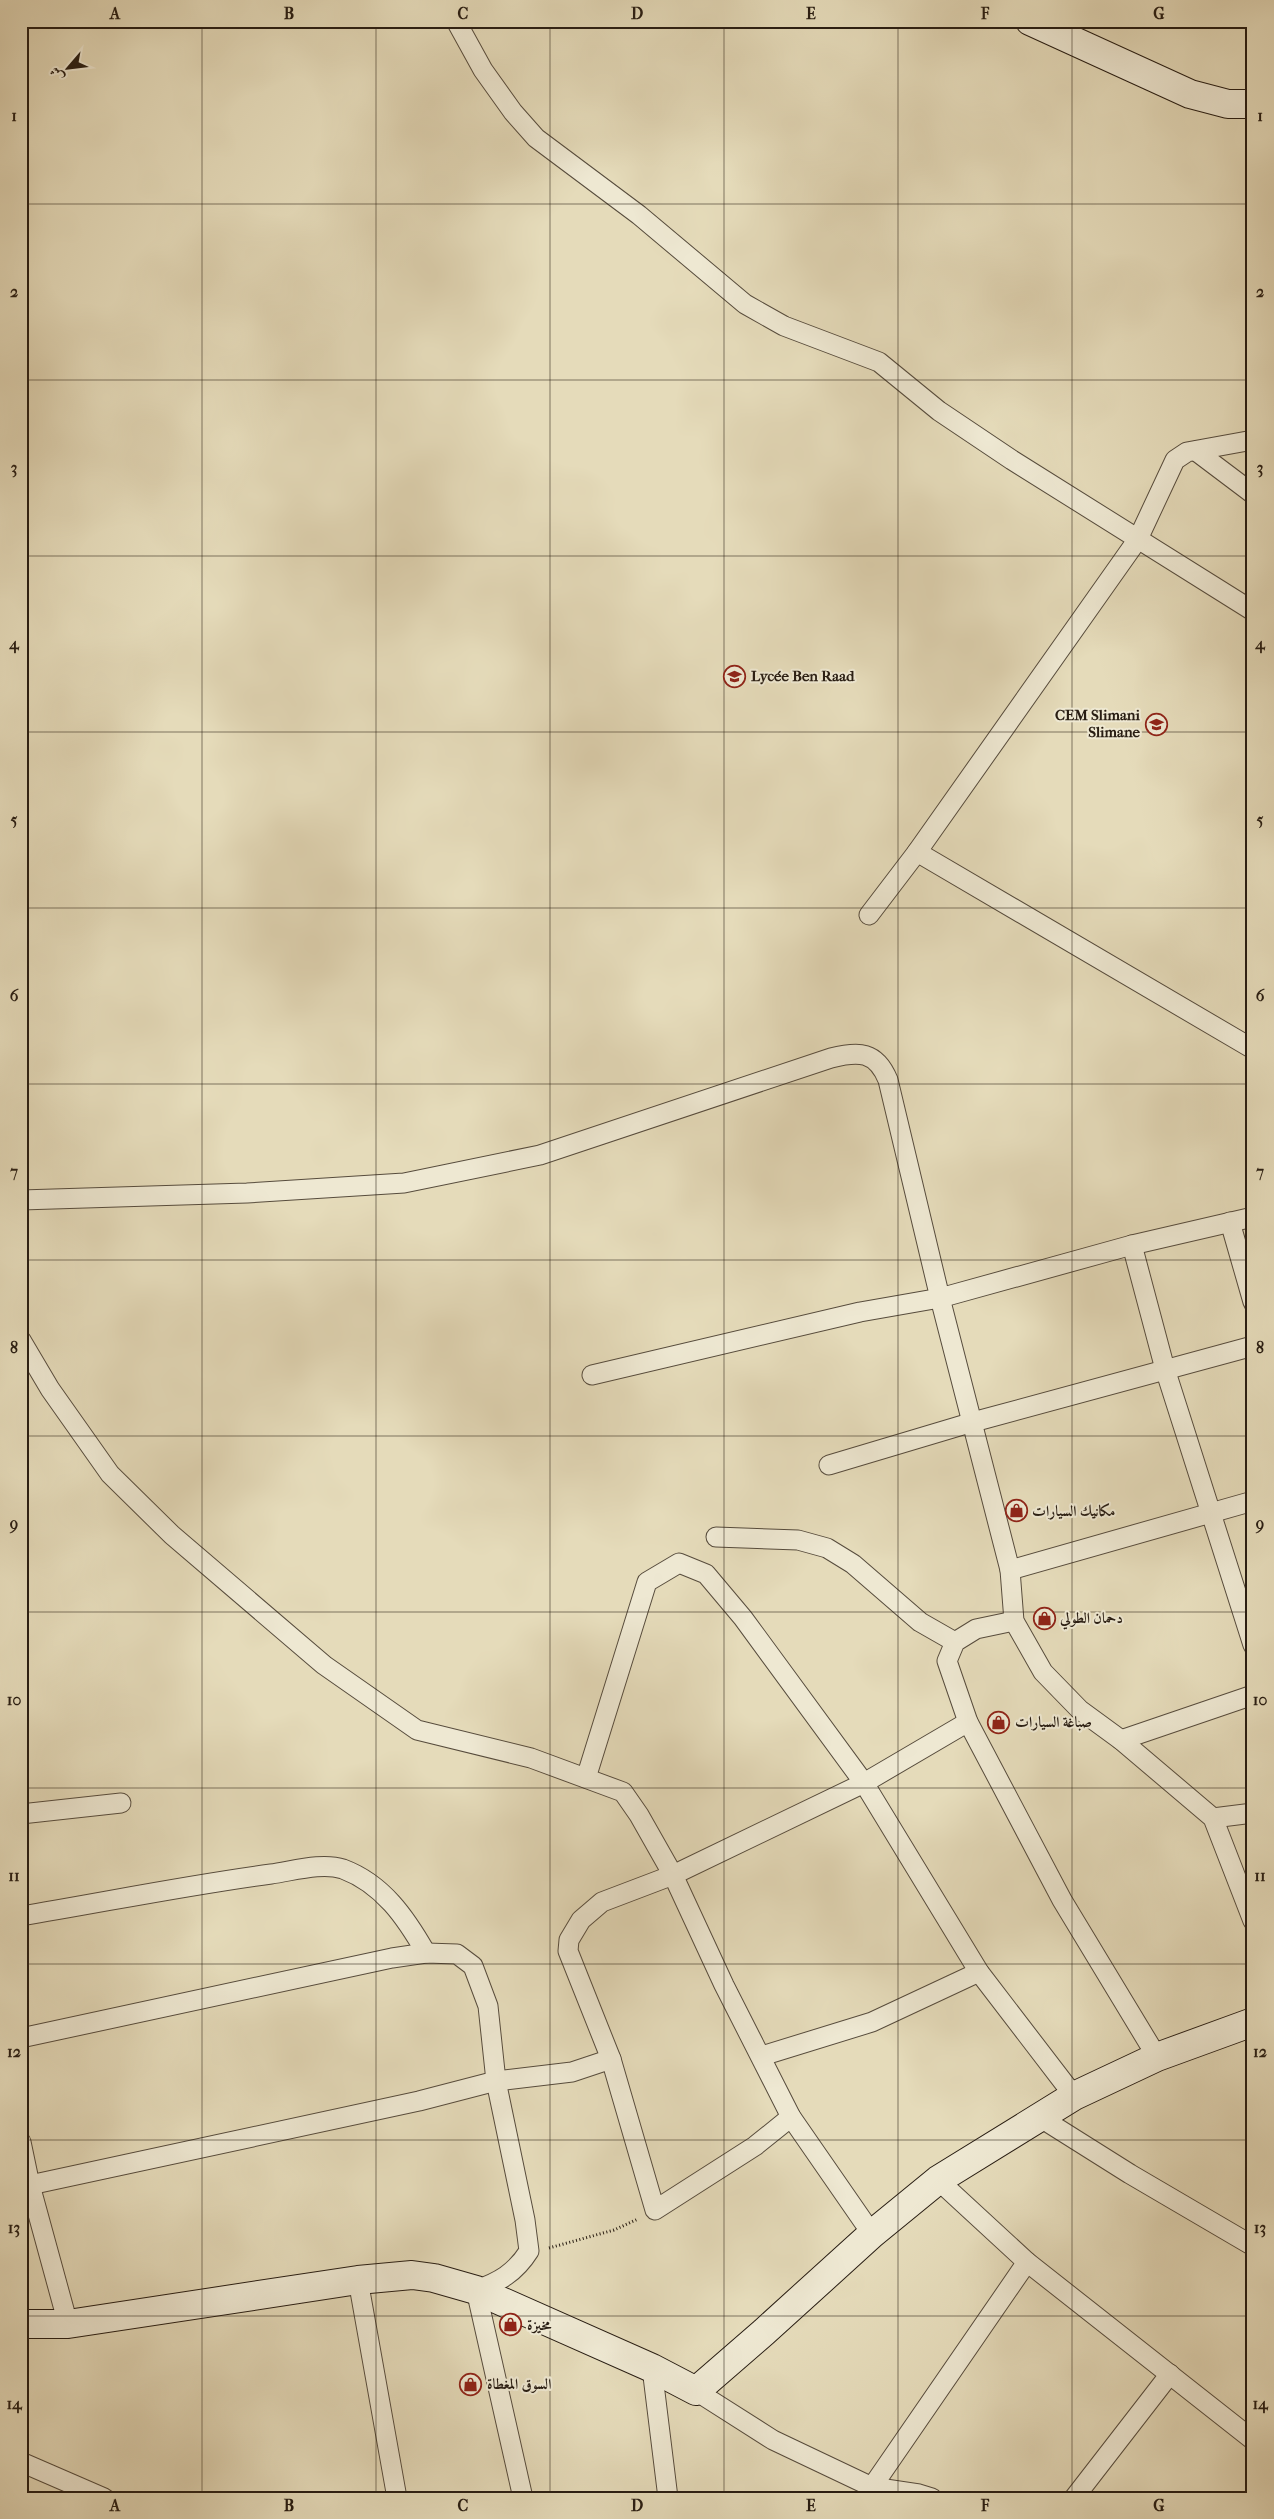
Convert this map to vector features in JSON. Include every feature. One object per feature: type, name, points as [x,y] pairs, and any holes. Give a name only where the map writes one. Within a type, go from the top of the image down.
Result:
[{"type":"street","points":[[456,21],[483,70],[513,112],[536,138],[639,215],[745,304],[784,326],[879,362],[939,411],[1012,460],[1253,611]]},
{"type":"street","points":[[1030,21],[1190,94],[1228,104],[1253,104]]},
{"type":"street","points":[[869,915],[917,852],[1138,539],[1171,466],[1180,456],[1196,450],[1253,440]]},
{"type":"street","points":[[1196,450],[1253,494]]},
{"type":"street","points":[[917,852],[1253,1049]]},
{"type":"street","points":[[21,1200],[246,1193],[404,1183],[540,1155],[831,1058],[851,1053],[869,1056],[882,1066],[888,1080],[940,1298],[1010,1570],[1014,1621],[1043,1672],[1080,1710],[1121,1740],[1213,1818],[1253,1921]]},
{"type":"street","points":[[592,1375],[860,1312],[940,1298],[1132,1245],[1253,1217]]},
{"type":"street","points":[[1230,1222],[1253,1302]]},
{"type":"street","points":[[1132,1245],[1165,1368],[1253,1645]]},
{"type":"street","points":[[21,1340],[50,1389],[110,1474],[172,1535],[324,1664],[417,1730],[531,1758],[623,1792],[639,1815],[673,1874],[724,1985],[762,2056],[791,2117],[872,2234]]},
{"type":"street","points":[[829,1465],[1165,1368],[1253,1346]]},
{"type":"street","points":[[1010,1570],[1253,1501]]},
{"type":"street","points":[[716,1537],[798,1540],[827,1548],[853,1564],[920,1622],[955,1642]]},
{"type":"street","points":[[586,1778],[648,1582],[679,1563],[706,1574],[743,1618],[864,1783],[979,1972],[1074,2096]]},
{"type":"street","points":[[1014,1621],[976,1629],[955,1642],[947,1661],[968,1722],[1062,1900],[1157,2056]]},
{"type":"street","points":[[1121,1740],[1253,1695]]},
{"type":"street","points":[[791,2117],[756,2146],[654,2210],[611,2059],[568,1951],[569,1940],[581,1920],[602,1902],[673,1874],[864,1783],[968,1722]]},
{"type":"street","points":[[21,1814],[121,1803]]},
{"type":"street","points":[[1213,1818],[1253,1813]]},
{"type":"street","points":[[21,1916],[221,1881],[314,1868],[341,1868],[362,1878],[381,1892],[410,1926],[426,1953]]},
{"type":"street","points":[[21,2038],[392,1958],[426,1953],[457,1954],[473,1966],[488,2006],[496,2081],[525,2220],[529,2251],[510,2274],[497,2283],[476,2290]]},
{"type":"street","points":[[762,2056],[872,2022],[979,1972]]},
{"type":"street","points":[[696,2391],[872,2234],[938,2180],[1074,2096],[1157,2056],[1253,2022]]},
{"type":"street","points":[[30,2186],[419,2102],[496,2081],[572,2072],[611,2059]]},
{"type":"street","points":[[1041,2118],[1130,2174],[1253,2246]]},
{"type":"street","points":[[21,2142],[30,2186],[68,2324]]},
{"type":"street","points":[[938,2180],[1027,2262],[1253,2440]]},
{"type":"street","points":[[872,2487],[1027,2262]]},
{"type":"street","points":[[21,2324],[68,2324],[358,2280],[412,2276],[434,2278],[476,2290],[652,2368],[696,2391],[773,2440],[872,2487],[932,2498]]},
{"type":"street","points":[[358,2280],[397,2498]]},
{"type":"street","points":[[476,2290],[523,2498]]},
{"type":"street","points":[[652,2368],[668,2498]]},
{"type":"street","points":[[1074,2498],[1170,2374]]},
{"type":"street","points":[[21,2462],[104,2498]]},
{"type":"path","points":[[529,2251],[557,2246],[614,2230],[654,2210]]},
{"type":"place","name":"Lycée Ben Raad","points":[[735,676]]},
{"type":"place","name":"CEM Slimani Slimane","points":[[1156,724]]},
{"type":"place","name":"مكانيك السيارات","points":[[1016,1511]]},
{"type":"place","name":"دحمان الطولي","points":[[1044,1618]]},
{"type":"place","name":"صباغة السيارات","points":[[999,1722]]},
{"type":"place","name":"مخيزة","points":[[511,2325]]},
{"type":"place","name":"السوق المغطاة","points":[[471,2384]]}]
